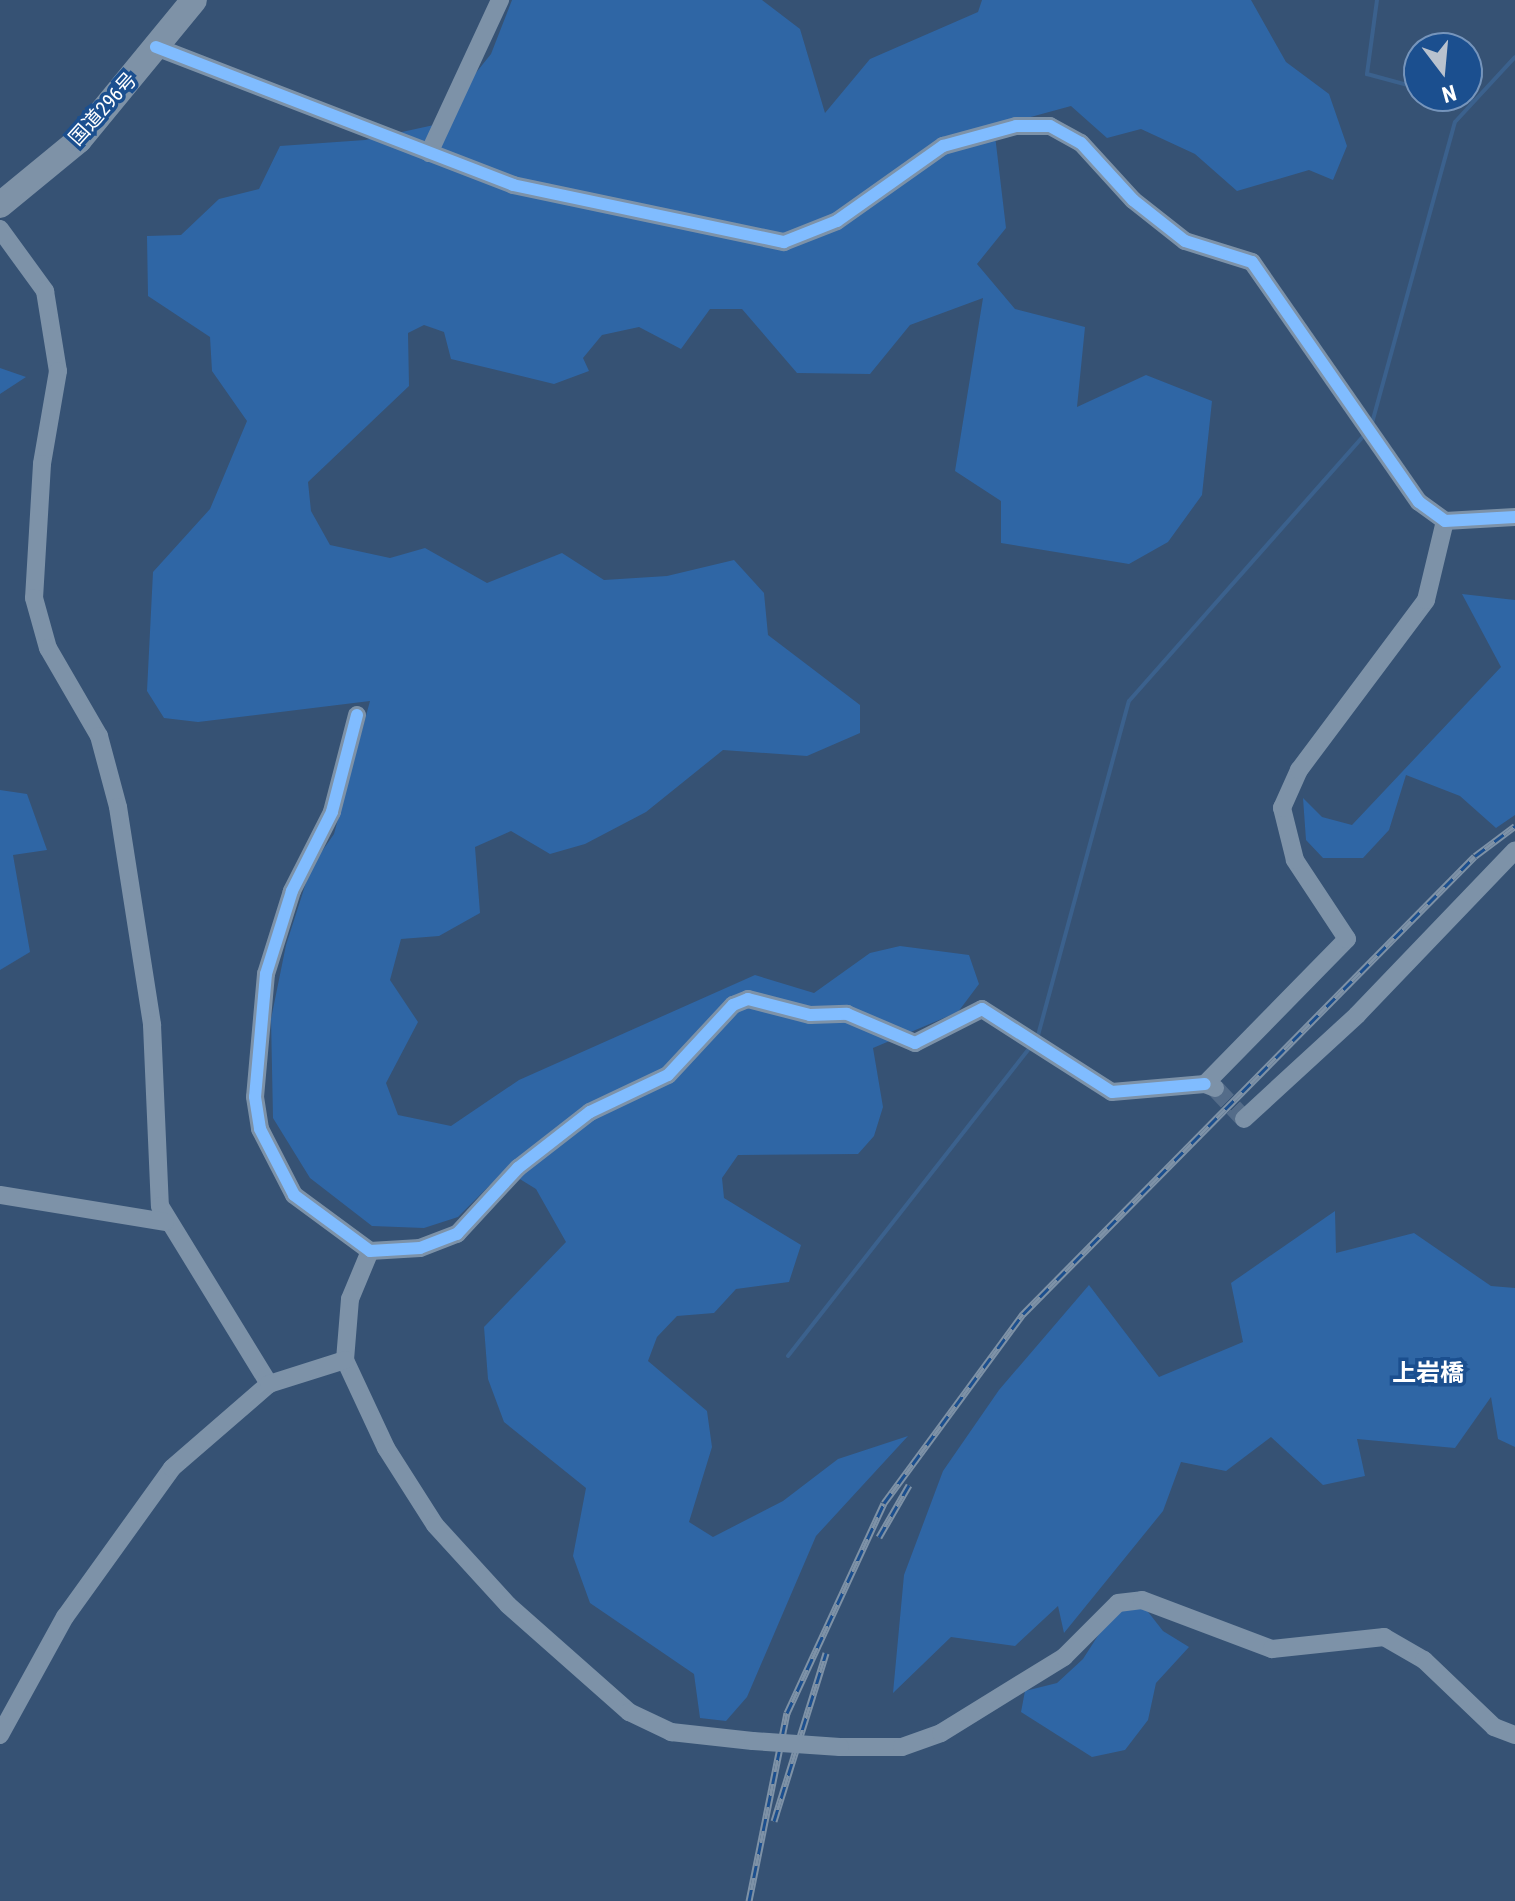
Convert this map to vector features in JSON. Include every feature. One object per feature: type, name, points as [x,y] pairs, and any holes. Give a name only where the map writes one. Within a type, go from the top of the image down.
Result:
[{"type":"highway","name":"国道296号","points":[[0,205],[79,140],[194,0]]},
{"type":"street","points":[[429,153],[500,0]]},
{"type":"street","points":[[156,47],[513,185],[784,242],[837,221],[943,146],[1016,126],[1050,126],[1081,143],[1133,200],[1185,241],[1235,253],[1265,278],[1406,488],[1445,521],[1509,516],[1515,499]]},
{"type":"street","points":[[0,229],[45,291],[58,371],[42,464],[34,598],[48,648],[99,736],[118,807],[152,1025],[154,1166],[165,1222],[269,1384]]},
{"type":"street","points":[[357,715],[332,812],[292,891],[266,974],[255,1097],[265,1141],[294,1195],[370,1251],[420,1248],[457,1234],[518,1168],[590,1112],[668,1075],[733,1005],[748,999],[810,1015],[847,1014],[915,1043],[982,1009],[1112,1092],[1210,1086],[1347,939],[1295,860],[1282,808],[1299,770],[1426,600],[1445,521]]},
{"type":"street","points":[[1244,1119],[1357,1015],[1515,850]]},
{"type":"street","points":[[0,1195],[165,1222]]},
{"type":"street","points":[[370,1251],[350,1299],[345,1360],[386,1448],[435,1525],[508,1605],[629,1712],[671,1732],[840,1747],[902,1747],[952,1727],[1064,1657],[1118,1603],[1142,1600],[1272,1649],[1384,1637],[1424,1660],[1494,1727],[1515,1735]]},
{"type":"street","points":[[0,1735],[65,1617],[172,1468],[269,1384],[345,1360]]},
{"type":"shaded area","points":[[512,0],[762,0],[800,29],[825,113],[870,59],[978,12],[982,0],[1251,0],[1286,62],[1329,94],[1347,146],[1333,180],[1309,170],[1237,191],[1195,154],[1141,129],[1107,138],[1071,106],[994,127],[1006,228],[977,264],[1015,309],[1085,327],[1077,407],[1146,375],[1212,401],[1202,495],[1168,542],[1129,564],[1001,543],[1001,501],[955,471],[983,298],[910,325],[870,374],[797,373],[742,309],[710,309],[681,349],[639,327],[602,335],[583,358],[589,371],[554,384],[451,359],[444,332],[424,325],[408,333],[409,386],[308,482],[311,511],[330,545],[390,558],[425,548],[487,583],[562,553],[604,580],[667,576],[734,560],[764,593],[768,635],[860,705],[860,733],[807,756],[723,750],[646,812],[585,844],[550,854],[511,831],[475,847],[480,913],[439,936],[401,939],[390,980],[418,1022],[386,1083],[398,1115],[451,1126],[519,1080],[755,975],[814,993],[870,953],[900,946],[969,955],[979,984],[958,1012],[873,1048],[883,1107],[874,1136],[858,1154],[738,1155],[722,1178],[724,1198],[801,1245],[789,1282],[736,1289],[714,1313],[677,1316],[657,1337],[648,1361],[707,1411],[712,1447],[689,1522],[713,1537],[783,1501],[838,1459],[908,1436],[816,1536],[747,1697],[726,1721],[700,1718],[694,1674],[590,1603],[573,1556],[586,1488],[504,1422],[488,1379],[484,1327],[566,1242],[536,1189],[505,1170],[458,1217],[424,1228],[372,1226],[310,1178],[273,1118],[271,1019],[286,945],[311,867],[334,834],[370,701],[198,722],[164,718],[147,691],[153,572],[210,509],[247,421],[212,371],[210,337],[148,296],[147,236],[181,235],[219,199],[259,189],[280,146],[365,140],[434,125],[491,54]]},
{"type":"shaded area","points":[[0,368],[26,377],[0,394]]},
{"type":"shaded area","points":[[1462,594],[1515,600],[1515,815],[1496,828],[1460,796],[1406,775],[1389,830],[1363,858],[1323,858],[1306,840],[1303,798],[1322,817],[1352,825],[1501,667]]},
{"type":"shaded area","points":[[0,790],[27,794],[47,850],[13,855],[30,952],[0,970]]},
{"type":"shaded area","points":[[1335,1211],[1336,1253],[1414,1233],[1491,1286],[1515,1288],[1515,1447],[1498,1439],[1491,1397],[1455,1448],[1357,1439],[1365,1476],[1323,1485],[1271,1437],[1226,1471],[1181,1462],[1163,1511],[1064,1633],[1058,1606],[1015,1646],[951,1637],[893,1693],[904,1575],[943,1471],[999,1390],[1089,1285],[1159,1377],[1243,1342],[1231,1283]]},
{"type":"shaded area","points":[[1145,1608],[1163,1631],[1189,1647],[1156,1683],[1148,1720],[1125,1750],[1092,1757],[1021,1712],[1025,1691],[1057,1683],[1083,1659],[1115,1609]]},
{"type":"waterway","points":[[1377,0],[1367,74],[1403,84]]},
{"type":"waterway","points":[[1372,423],[1455,122],[1515,57]]},
{"type":"waterway","points":[[1037,1039],[1129,701],[1365,434]]},
{"type":"waterway","points":[[788,1356],[1031,1046]]},
{"type":"tunnel","points":[[1215,1088],[1244,1119]]},
{"type":"railway","points":[[749,1901],[787,1713],[884,1503],[1023,1314],[1475,856],[1515,826]]},
{"type":"railway","points":[[879,1537],[909,1485]]},
{"type":"railway","points":[[774,1821],[826,1653]]},
{"type":"cycle path","points":[[156,47],[513,185],[784,242],[837,221],[943,146],[1016,126],[1050,126],[1081,143],[1133,200],[1185,241],[1252,262],[1419,502],[1445,521],[1515,517]]},
{"type":"cycle path","points":[[357,715],[332,812],[292,891],[266,974],[255,1097],[260,1129],[294,1195],[370,1251],[420,1248],[457,1234],[518,1168],[590,1112],[668,1075],[733,1005],[748,999],[810,1015],[847,1014],[915,1043],[982,1009],[1112,1092],[1205,1084]]},
{"type":"district","name":"上岩橋","points":[[1428,1374]]}]
